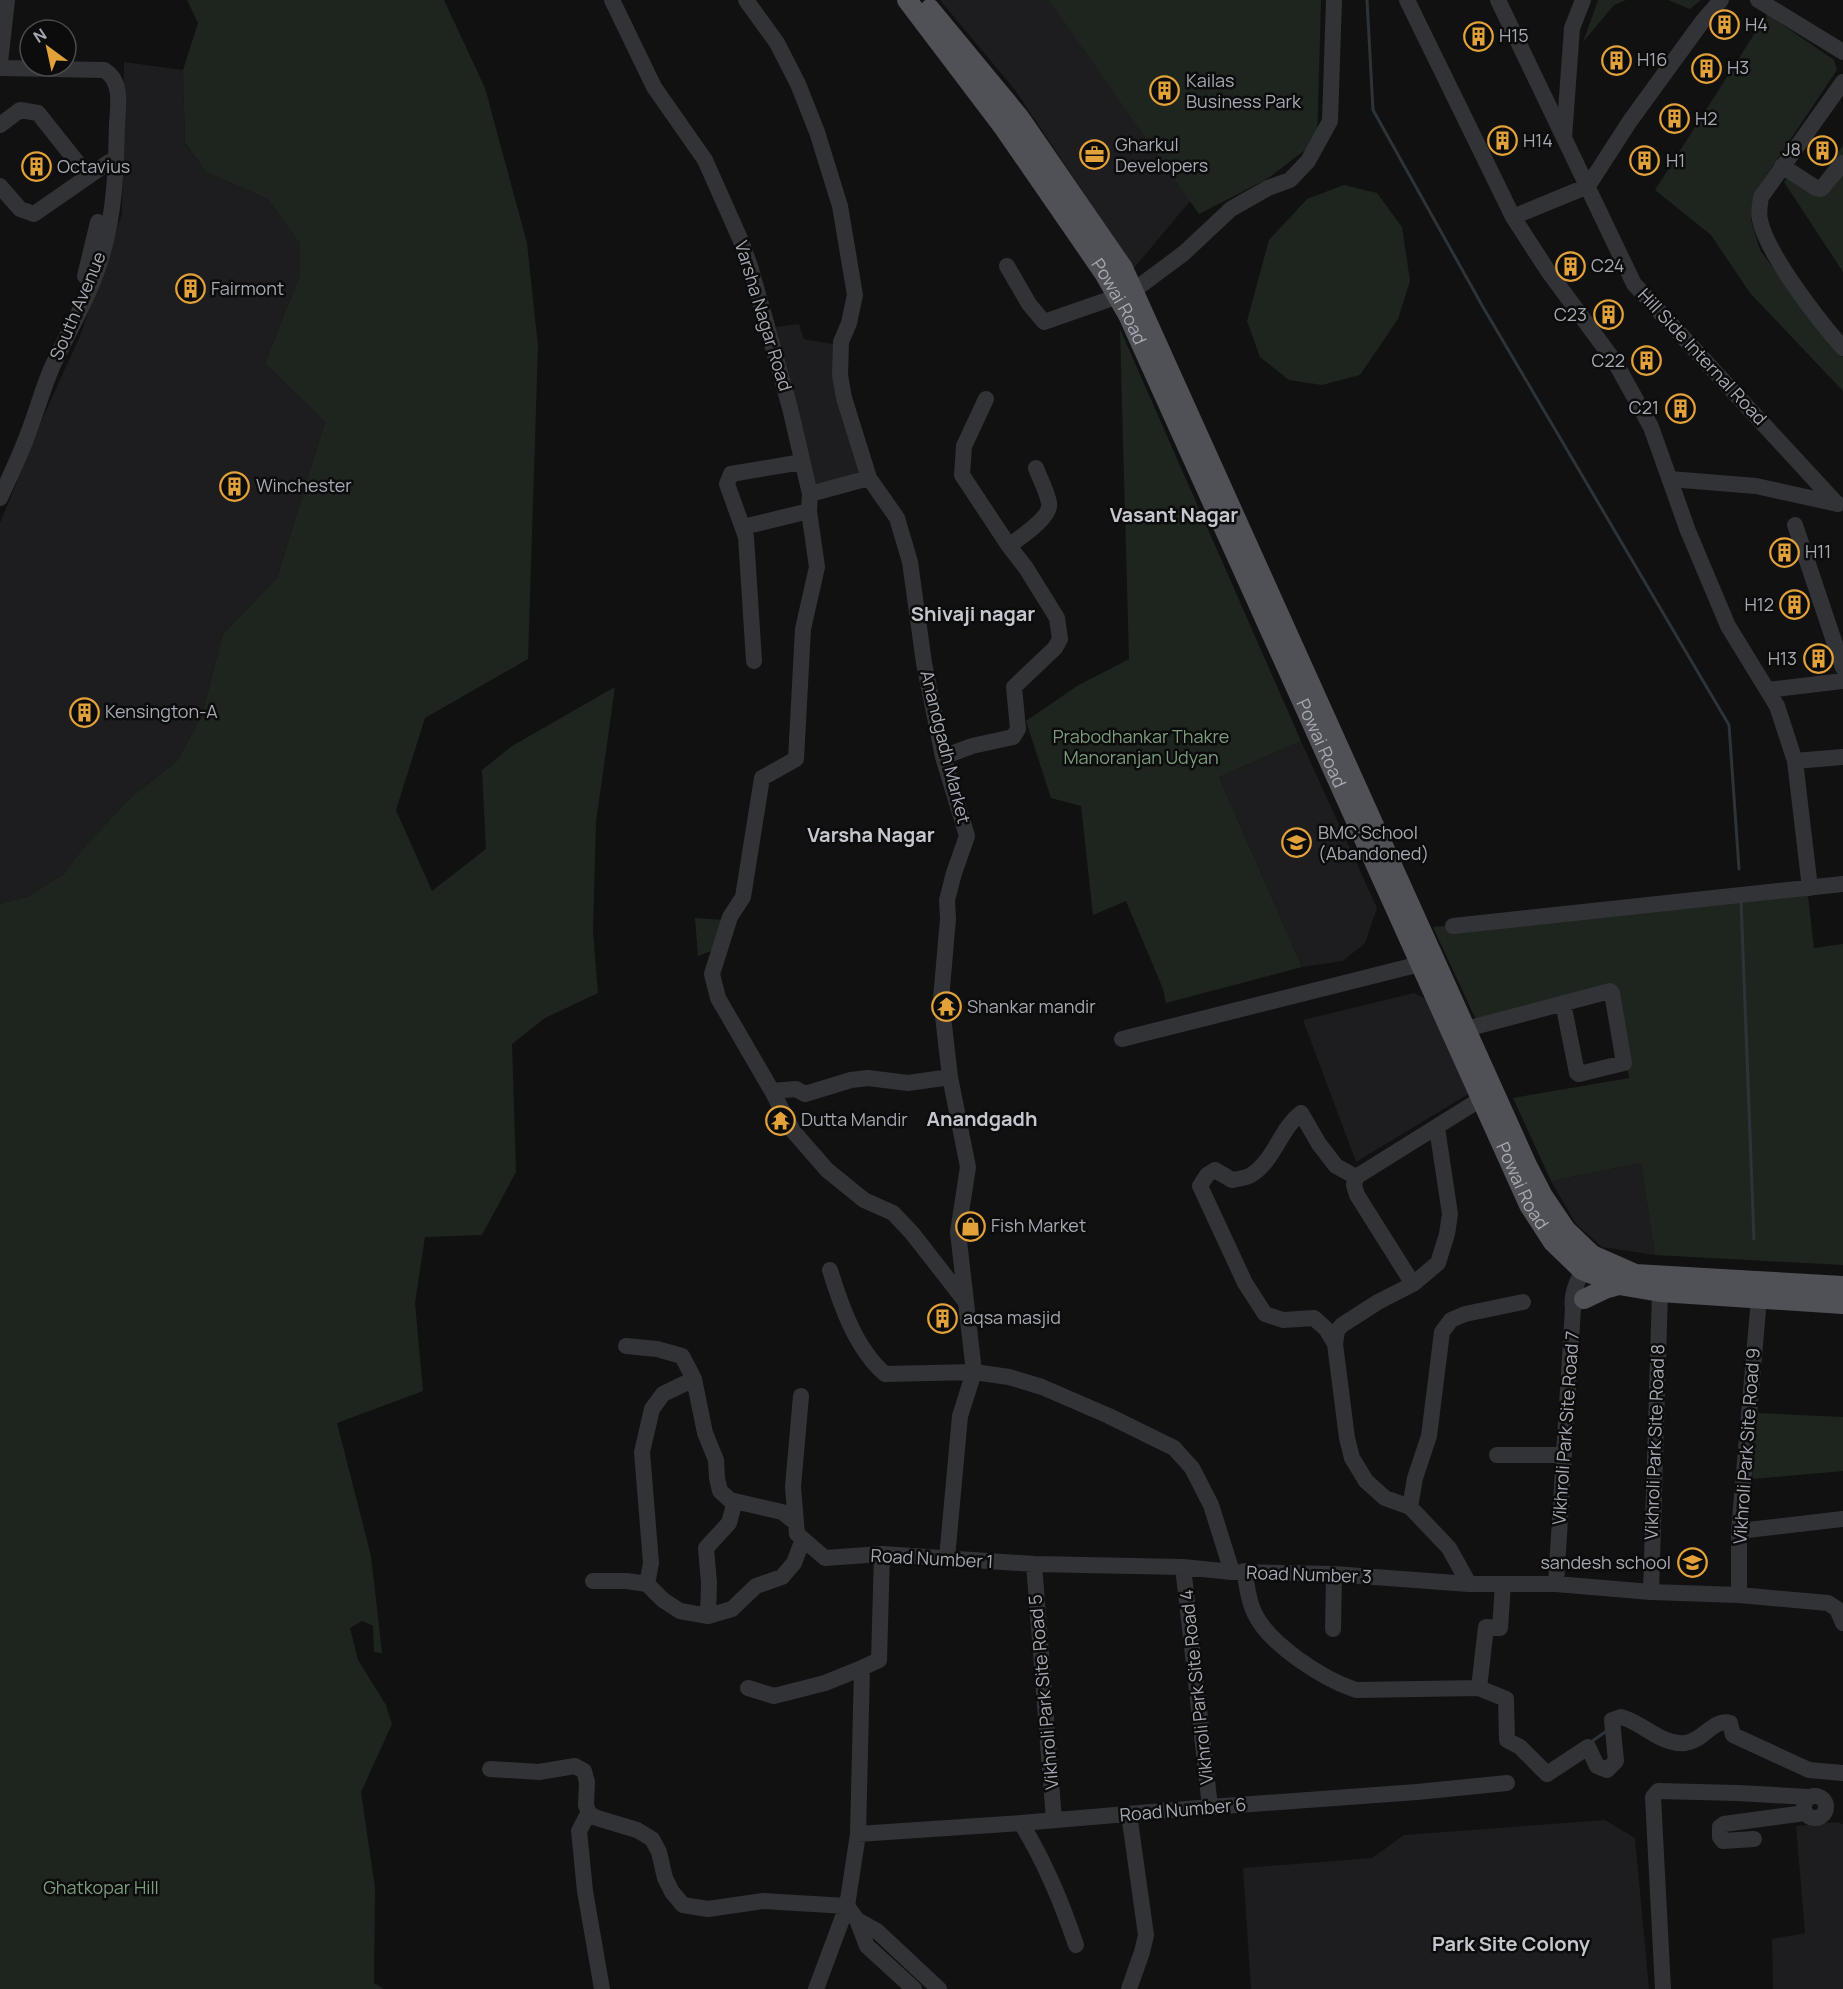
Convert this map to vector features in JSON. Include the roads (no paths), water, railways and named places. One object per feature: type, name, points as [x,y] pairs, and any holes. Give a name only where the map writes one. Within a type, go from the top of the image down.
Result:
[{"type":"main road","name":"Powai Road","points":[[907,0],[1004,128],[1104,273],[1126,294]]},
{"type":"main road","name":"Powai Road","points":[[923,0],[1019,117],[1123,268],[1126,294],[1428,962],[1481,1099],[1529,1205],[1553,1242],[1594,1266],[1619,1285],[1660,1292],[1843,1304]]},
{"type":"main road","name":"Powai Road","points":[[1428,962],[1466,1029],[1543,1196],[1594,1266],[1635,1274],[1843,1286]]},
{"type":"main road","points":[[1579,1303],[1605,1289],[1619,1285]]},
{"type":"street","points":[[0,62],[7,0]]},
{"type":"street","name":"Varsha Nagar Road","points":[[612,0],[654,87],[705,160],[741,241],[790,408],[810,494],[809,511],[817,567],[803,629],[796,759],[762,778],[743,897],[730,917],[712,974],[718,998],[772,1091]]},
{"type":"street","name":"Anandgadh Market","points":[[746,0],[777,43],[798,84],[817,132],[840,206],[855,295],[849,323],[841,342],[840,375],[844,398],[869,478],[897,518],[910,562],[924,663],[943,757],[967,836],[947,900],[948,919],[941,999],[950,1077],[968,1167],[958,1232],[974,1371],[960,1416],[946,1558]]},
{"type":"street","points":[[1007,266],[1029,304],[1044,322],[1126,294],[1184,253],[1231,209],[1268,188],[1290,180],[1308,161],[1330,121],[1334,0]]},
{"type":"street","points":[[1407,0],[1513,217],[1548,271],[1616,362],[1651,427],[1688,531],[1728,626],[1777,706],[1795,761],[1810,888]]},
{"type":"street","name":"Hill Side Internal Road","points":[[1498,0],[1634,284],[1840,504]]},
{"type":"street","points":[[1564,138],[1572,28],[1583,0]]},
{"type":"street","points":[[1513,217],[1588,186],[1630,121],[1702,22],[1721,0]]},
{"type":"street","points":[[1758,0],[1843,52]]},
{"type":"street","name":"South Avenue","points":[[0,68],[104,70],[114,78],[117,87],[118,110],[112,207],[102,255],[75,323],[53,364],[29,432],[0,498]]},
{"type":"street","points":[[0,75],[104,80],[110,88],[109,162],[102,207],[84,277],[0,482]]},
{"type":"street","points":[[1843,82],[1761,197],[1759,218],[1766,239],[1790,278],[1843,348]]},
{"type":"street","points":[[0,125],[20,110],[38,113],[88,176]]},
{"type":"street","points":[[0,186],[20,209],[34,214],[109,162]]},
{"type":"street","points":[[1780,170],[1816,189],[1821,189],[1843,163]]},
{"type":"street","points":[[1780,170],[1816,197],[1822,195],[1843,176]]},
{"type":"street","points":[[943,757],[972,746],[1013,737],[1018,729],[1014,687],[1055,648],[1060,639],[1057,618],[1026,568],[962,475],[964,446],[986,399]]},
{"type":"street","points":[[754,661],[746,537],[727,484],[728,478],[731,474],[802,462]]},
{"type":"street","points":[[1009,546],[1049,511],[1049,504],[1036,468]]},
{"type":"street","points":[[810,494],[869,478]]},
{"type":"street","points":[[1670,479],[1756,486],[1840,504]]},
{"type":"street","points":[[743,527],[809,511]]},
{"type":"street","points":[[1794,525],[1843,668]]},
{"type":"street","points":[[1767,690],[1843,681]]},
{"type":"street","points":[[1795,761],[1843,758]]},
{"type":"street","points":[[1453,926],[1843,884]]},
{"type":"street","points":[[1122,1039],[1428,962]]},
{"type":"street","points":[[1466,1029],[1563,1003],[1611,992],[1624,1063],[1577,1073],[1563,1003]]},
{"type":"street","points":[[950,1077],[908,1083],[868,1078],[851,1080],[805,1094],[796,1089],[772,1091],[793,1131],[827,1170],[864,1200],[893,1213],[912,1233],[965,1301]]},
{"type":"street","points":[[1413,1284],[1357,1195],[1354,1185],[1356,1177],[1481,1099]]},
{"type":"street","points":[[1335,1344],[1326,1329],[1314,1318],[1283,1320],[1265,1314],[1245,1283],[1200,1186],[1207,1175],[1215,1170],[1233,1180],[1250,1176],[1273,1153],[1292,1119],[1301,1113],[1319,1144],[1336,1166],[1356,1177]]},
{"type":"street","points":[[1437,1128],[1450,1214],[1447,1234],[1438,1263],[1413,1284],[1342,1324],[1337,1331],[1335,1344],[1347,1438],[1352,1458],[1366,1481],[1384,1498],[1410,1507],[1449,1548],[1469,1584]]},
{"type":"street","name":"Vikhroli Park Site Road 7","points":[[1556,1584],[1563,1455],[1579,1303],[1594,1266]]},
{"type":"street","name":"Road Number 3","points":[[830,1270],[840,1303],[874,1364],[885,1374],[974,1371],[1009,1377],[1042,1387],[1174,1448],[1192,1468],[1211,1505],[1238,1572],[1334,1574],[1469,1584],[1556,1584],[1651,1592],[1739,1595],[1828,1603],[1837,1609],[1843,1623]]},
{"type":"street","name":"Vikhroli Park Site Road 8","points":[[1651,1592],[1660,1292]]},
{"type":"street","name":"Vikhroli Park Site Road 9","points":[[1739,1595],[1739,1530],[1760,1298]]},
{"type":"street","points":[[1410,1507],[1429,1436],[1442,1332],[1451,1320],[1465,1314],[1523,1302]]},
{"type":"street","points":[[626,1346],[657,1349],[682,1356],[694,1379],[705,1433],[716,1460],[720,1491],[730,1500],[782,1512],[796,1523]]},
{"type":"street","points":[[647,1584],[651,1563],[642,1452],[652,1409],[663,1395],[694,1379]]},
{"type":"street","name":"Road Number 1","points":[[801,1396],[793,1487],[797,1534],[825,1558],[882,1554],[1034,1564],[1183,1567],[1238,1572]]},
{"type":"street","points":[[1497,1455],[1563,1455]]},
{"type":"street","points":[[708,1616],[710,1583],[706,1548],[729,1522],[735,1501]]},
{"type":"street","points":[[1739,1530],[1843,1519]]},
{"type":"street","points":[[593,1581],[627,1581],[647,1584],[663,1600],[680,1611],[708,1616],[732,1609],[756,1586],[782,1578],[794,1563],[803,1539]]},
{"type":"street","points":[[748,1688],[774,1696],[825,1683],[879,1660],[882,1554]]},
{"type":"street","name":"Vikhroli Park Site Road 5","points":[[1034,1564],[1054,1820]]},
{"type":"street","name":"Vikhroli Park Site Road 4","points":[[1183,1567],[1210,1807]]},
{"type":"street","points":[[1238,1572],[1253,1611],[1263,1627],[1283,1649],[1341,1685],[1356,1690],[1479,1688],[1506,1699],[1508,1740],[1520,1747],[1547,1774],[1588,1747],[1597,1766],[1607,1770],[1616,1761],[1612,1720],[1621,1717],[1671,1742],[1685,1743],[1702,1738],[1713,1726],[1725,1722],[1730,1723],[1734,1735],[1809,1770],[1843,1773]]},
{"type":"street","points":[[1333,1629],[1334,1574]]},
{"type":"street","points":[[1479,1688],[1486,1627],[1500,1628],[1503,1584]]},
{"type":"street","points":[[816,1989],[847,1906],[858,1834],[862,1668]]},
{"type":"street","points":[[490,1769],[539,1772],[574,1766],[584,1771],[587,1782],[585,1805],[589,1812],[597,1818],[636,1830],[652,1839],[659,1852],[664,1878],[683,1905],[708,1909],[763,1901],[847,1906]]},
{"type":"street","name":"Road Number 6","points":[[858,1834],[1417,1792],[1507,1783]]},
{"type":"street","points":[[1663,1989],[1653,1797],[1658,1791],[1738,1793],[1843,1809]]},
{"type":"street","points":[[1754,1839],[1724,1842],[1720,1837],[1720,1827],[1724,1824],[1813,1804]]},
{"type":"street","points":[[589,1812],[579,1831],[585,1891],[602,1989]]},
{"type":"street","points":[[1129,1814],[1146,1935],[1129,1989]]},
{"type":"street","points":[[1022,1823],[1064,1909],[1076,1946]]},
{"type":"street","points":[[847,1906],[857,1920],[867,1946],[914,1989]]},
{"type":"street","points":[[857,1920],[877,1931],[939,1989]]},
{"type":"street","points":[[897,1974],[911,1961]]},
{"type":"waterway","points":[[1367,0],[1373,110],[1483,307],[1729,725],[1739,869]]},
{"type":"waterway","points":[[1741,900],[1754,1239]]},
{"type":"waterway","points":[[1591,1742],[1608,1730]]},
{"type":"place","name":"H4","points":[[1724,25]]},
{"type":"place","name":"H15","points":[[1478,36]]},
{"type":"place","name":"H16","points":[[1616,60]]},
{"type":"place","name":"H3","points":[[1706,68]]},
{"type":"place","name":"Kailas Business Park","points":[[1165,91]]},
{"type":"place","name":"H2","points":[[1674,119]]},
{"type":"place","name":"H14","points":[[1502,141]]},
{"type":"place","name":"J8","points":[[1822,150]]},
{"type":"place","name":"Gharkul Developers","points":[[1094,155]]},
{"type":"place","name":"H1","points":[[1645,161]]},
{"type":"place","name":"Octavius","points":[[36,167]]},
{"type":"place","name":"C24","points":[[1570,266]]},
{"type":"place","name":"Fairmont","points":[[190,289]]},
{"type":"place","name":"C23","points":[[1608,315]]},
{"type":"place","name":"C22","points":[[1646,361]]},
{"type":"place","name":"C21","points":[[1680,408]]},
{"type":"place","name":"Winchester","points":[[235,486]]},
{"type":"place","name":"H11","points":[[1784,552]]},
{"type":"place","name":"H12","points":[[1795,605]]},
{"type":"place","name":"H13","points":[[1818,659]]},
{"type":"place","name":"Kensington-A","points":[[84,712]]},
{"type":"place","name":"BMC School (Abandoned)","points":[[1297,843]]},
{"type":"place","name":"Shankar mandir","points":[[946,1007]]},
{"type":"place","name":"Dutta Mandir","points":[[780,1120]]},
{"type":"place","name":"Fish Market","points":[[970,1226]]},
{"type":"place","name":"aqsa masjid","points":[[942,1318]]},
{"type":"place","name":"sandesh school","points":[[1692,1563]]},
{"type":"district","name":"Vasant Nagar","points":[[1174,515]]},
{"type":"district","name":"Shivaji nagar","points":[[973,614]]},
{"type":"district","name":"Varsha Nagar","points":[[871,835]]},
{"type":"district","name":"Anandgadh","points":[[982,1119]]},
{"type":"district","name":"Park Site Colony","points":[[1511,1944]]},
{"type":"park label","name":"Prabodhankar Thakre Manoranjan Udyan","points":[[1141,747]]},
{"type":"park label","name":"Ghatkopar Hill","points":[[101,1888]]}]
